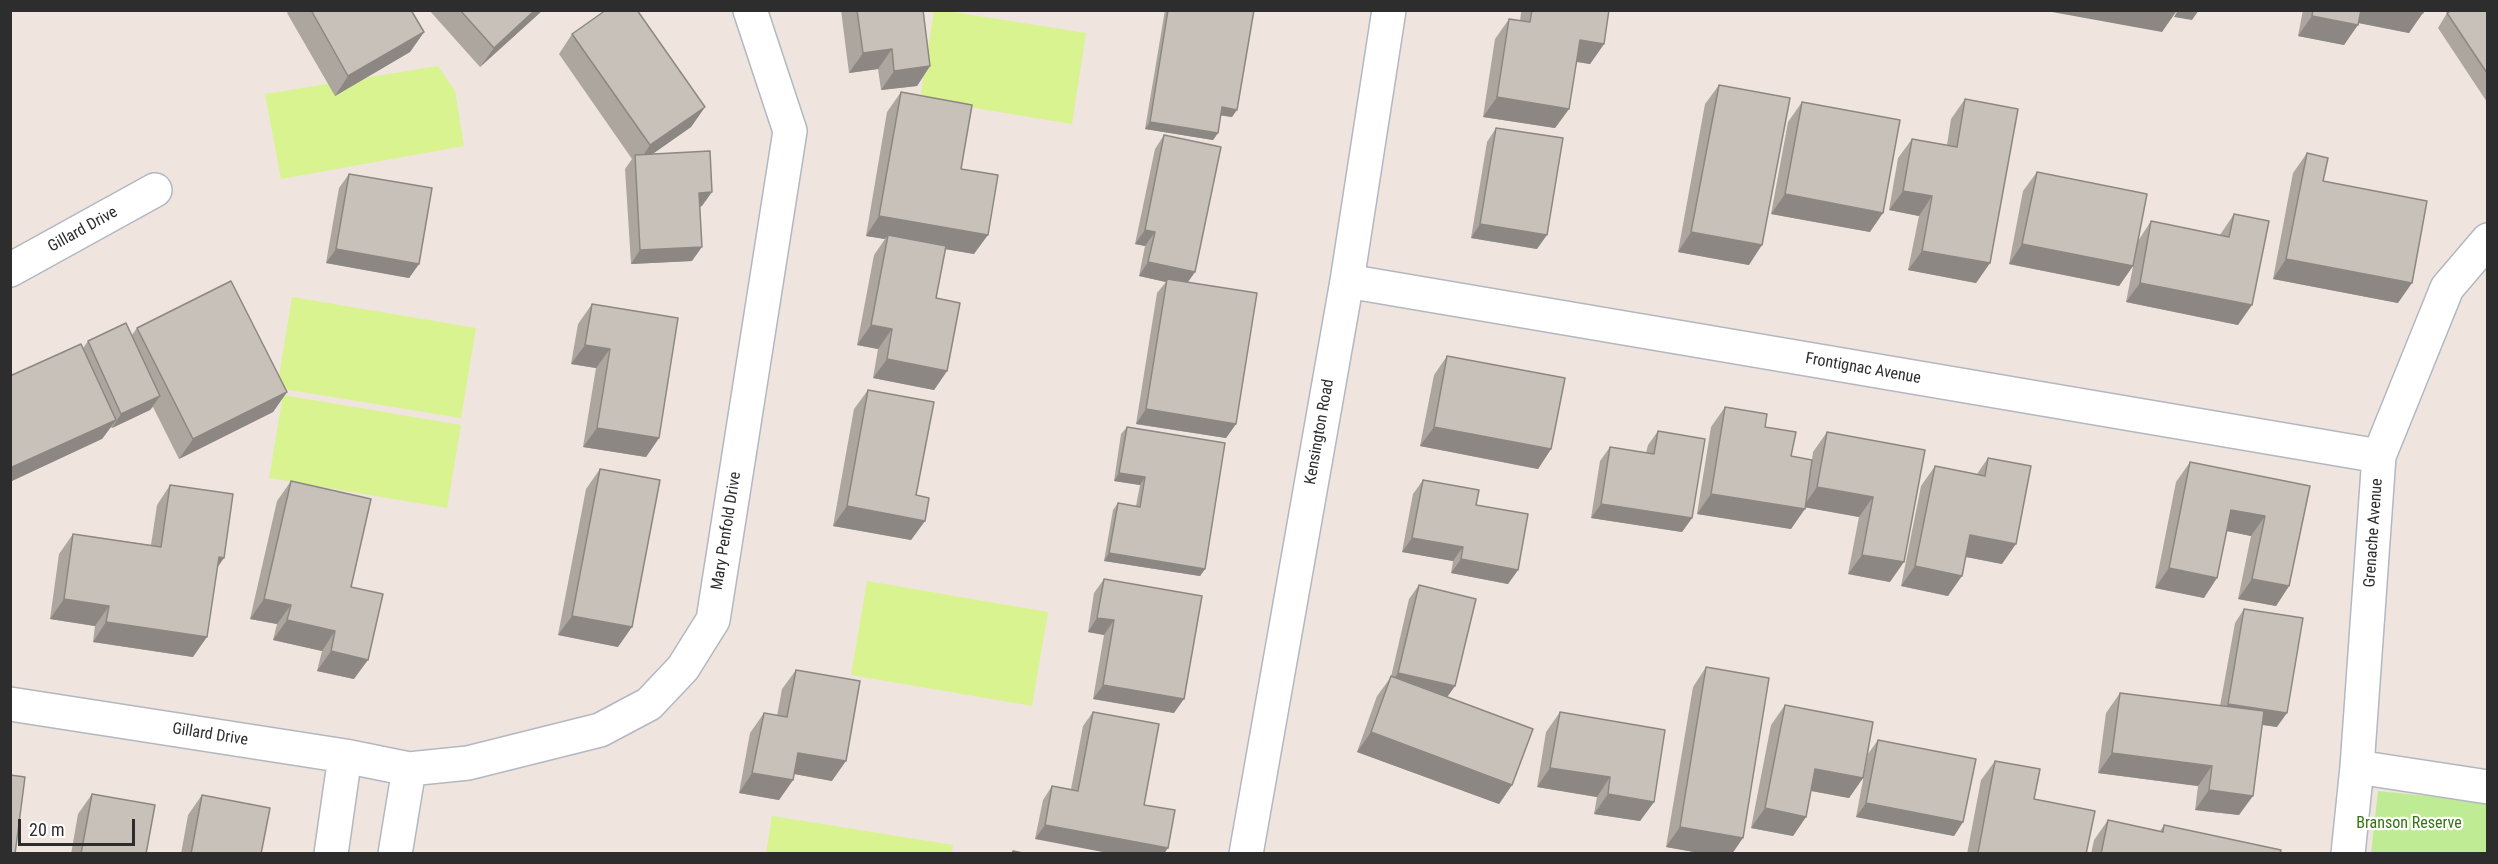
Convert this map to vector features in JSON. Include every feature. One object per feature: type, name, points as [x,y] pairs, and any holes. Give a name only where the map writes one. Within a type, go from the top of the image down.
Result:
[{"type":"street","name":"Mary Penfold Drive","points":[[409,769],[468,763],[600,730],[649,704],[683,668],[713,620],[790,131],[750,10]]},
{"type":"street","name":"Kensington Road","points":[[1246,854],[1347,281],[1389,10]]},
{"type":"street","name":"Gillard Drive","points":[[10,270],[155,190]]},
{"type":"street","name":"Grenache Avenue","points":[[2348,854],[2357,767],[2379,456],[2447,288],[2487,240]]},
{"type":"street","name":"Frontignac Avenue","points":[[1347,281],[2379,456]]},
{"type":"street","name":"Gillard Drive","points":[[10,704],[345,756],[409,769]]},
{"type":"street","points":[[331,854],[345,756]]},
{"type":"street","points":[[2357,767],[2487,787]]},
{"type":"street","points":[[396,854],[409,769]]},
{"type":"green space","points":[[934,11],[947,11],[1086,33],[1072,124],[920,99]]},
{"type":"green space","points":[[438,66],[455,91],[464,146],[281,179],[265,94]]},
{"type":"green space","points":[[292,297],[476,328],[461,418],[277,388]]},
{"type":"green space","points":[[283,395],[461,425],[447,508],[269,478]]},
{"type":"green space","points":[[867,581],[1048,612],[1032,706],[851,675]]},
{"type":"green space","name":"Branson Reserve","points":[[2378,791],[2487,802],[2487,853],[2371,854]]},
{"type":"green space","points":[[772,816],[953,845],[952,853],[766,853]]},
{"type":"building","points":[[311,10],[411,10],[424,32],[348,76]]},
{"type":"building","points":[[460,10],[535,10],[494,48]]},
{"type":"building","points":[[606,10],[637,10],[705,107],[650,145],[572,34]]},
{"type":"building","points":[[857,10],[923,10],[930,66],[894,71],[892,49],[863,53]]},
{"type":"building","points":[[1168,10],[1254,10],[1237,110],[1222,107],[1218,133],[1150,122]]},
{"type":"building","points":[[1532,10],[1609,10],[1604,44],[1580,40],[1569,109],[1497,97],[1509,19],[1530,22]]},
{"type":"building","points":[[2313,10],[2361,10],[2358,25],[2312,16]]},
{"type":"building","points":[[2452,10],[2487,10],[2487,73],[2447,13]]},
{"type":"building","points":[[1719,85],[1790,98],[1762,245],[1691,232]]},
{"type":"building","points":[[901,92],[972,105],[961,169],[998,175],[988,235],[879,216]]},
{"type":"building","points":[[1965,99],[2018,109],[1990,263],[1922,251],[1932,196],[1903,191],[1912,139],[1957,147]]},
{"type":"building","points":[[1802,102],[1900,120],[1883,213],[1785,194]]},
{"type":"building","points":[[1496,128],[1563,138],[1547,235],[1480,224]]},
{"type":"building","points":[[1164,135],[1221,147],[1195,272],[1148,262],[1155,232],[1145,230]]},
{"type":"building","points":[[710,151],[712,192],[699,193],[702,247],[640,250],[635,155]]},
{"type":"building","points":[[2307,153],[2328,158],[2323,181],[2427,201],[2412,283],[2286,259]]},
{"type":"building","points":[[2037,172],[2147,194],[2133,266],[2022,244]]},
{"type":"building","points":[[349,174],[432,188],[419,264],[336,249]]},
{"type":"building","points":[[2234,214],[2269,221],[2252,305],[2140,283],[2151,221],[2229,237]]},
{"type":"building","points":[[888,235],[946,246],[936,298],[960,303],[947,371],[887,359],[892,329],[871,325]]},
{"type":"building","points":[[1167,279],[1257,293],[1236,424],[1146,409]]},
{"type":"building","points":[[231,281],[287,392],[193,439],[137,328]]},
{"type":"building","points":[[592,304],[678,318],[659,438],[597,428],[610,349],[585,345]]},
{"type":"building","points":[[126,323],[160,396],[121,414],[88,341]]},
{"type":"building","points":[[81,344],[116,420],[10,468],[10,376]]},
{"type":"building","points":[[1447,356],[1565,378],[1551,449],[1434,427]]},
{"type":"building","points":[[868,390],[934,402],[916,495],[929,498],[925,521],[847,506]]},
{"type":"building","points":[[1725,407],[1767,414],[1765,427],[1796,432],[1791,456],[1812,460],[1805,509],[1711,494]]},
{"type":"building","points":[[1127,427],[1225,443],[1205,569],[1109,553],[1118,503],[1140,507],[1145,477],[1119,473]]},
{"type":"building","points":[[1658,431],[1705,439],[1692,518],[1601,504],[1610,447],[1654,454]]},
{"type":"building","points":[[1827,432],[1925,450],[1904,562],[1862,555],[1873,497],[1817,487]]},
{"type":"building","points":[[1988,458],[2031,466],[2016,544],[1970,535],[1962,576],[1915,566],[1935,466],[1985,476]]},
{"type":"building","points":[[2190,462],[2310,486],[2289,586],[2252,579],[2265,516],[2231,510],[2217,578],[2169,568]]},
{"type":"building","points":[[600,469],[660,480],[632,627],[572,616]]},
{"type":"building","points":[[1423,480],[1479,490],[1476,505],[1528,514],[1518,570],[1461,559],[1463,547],[1412,538]]},
{"type":"building","points":[[291,481],[371,499],[351,587],[383,594],[368,660],[331,651],[335,631],[287,620],[291,605],[264,599]]},
{"type":"building","points":[[170,485],[233,494],[224,558],[219,557],[207,637],[106,622],[109,606],[64,599],[73,534],[161,547]]},
{"type":"building","points":[[1104,579],[1202,596],[1184,699],[1103,685],[1114,620],[1097,618]]},
{"type":"building","points":[[1419,585],[1476,599],[1455,686],[1398,673]]},
{"type":"building","points":[[2244,609],[2303,618],[2287,713],[2228,704]]},
{"type":"building","points":[[1706,667],[1769,678],[1743,838],[1680,827]]},
{"type":"building","points":[[796,670],[860,681],[846,761],[798,753],[793,780],[752,773],[764,713],[787,717]]},
{"type":"building","points":[[1391,676],[1533,729],[1512,785],[1371,732]]},
{"type":"building","points":[[2120,693],[2264,711],[2253,796],[2209,790],[2212,766],[2112,753]]},
{"type":"building","points":[[1785,705],[1873,722],[1863,778],[1815,769],[1806,817],[1765,808]]},
{"type":"building","points":[[1093,712],[1159,724],[1144,805],[1175,810],[1168,848],[1045,825],[1052,786],[1078,791]]},
{"type":"building","points":[[1560,712],[1665,730],[1654,802],[1608,794],[1610,777],[1550,768]]},
{"type":"building","points":[[1878,740],[1976,759],[1963,822],[1866,803]]},
{"type":"building","points":[[1995,761],[2040,769],[2034,799],[2095,811],[2086,854],[1978,853]]},
{"type":"building","points":[[10,775],[25,777],[15,854],[10,854]]},
{"type":"building","points":[[92,794],[155,805],[146,854],[81,854]]},
{"type":"building","points":[[202,795],[270,808],[261,854],[191,854]]},
{"type":"building","points":[[2108,820],[2163,832],[2164,825],[2281,850],[2280,854],[2101,854]]},
{"type":"building","points":[[1013,851],[1028,854],[1012,854]]}]
